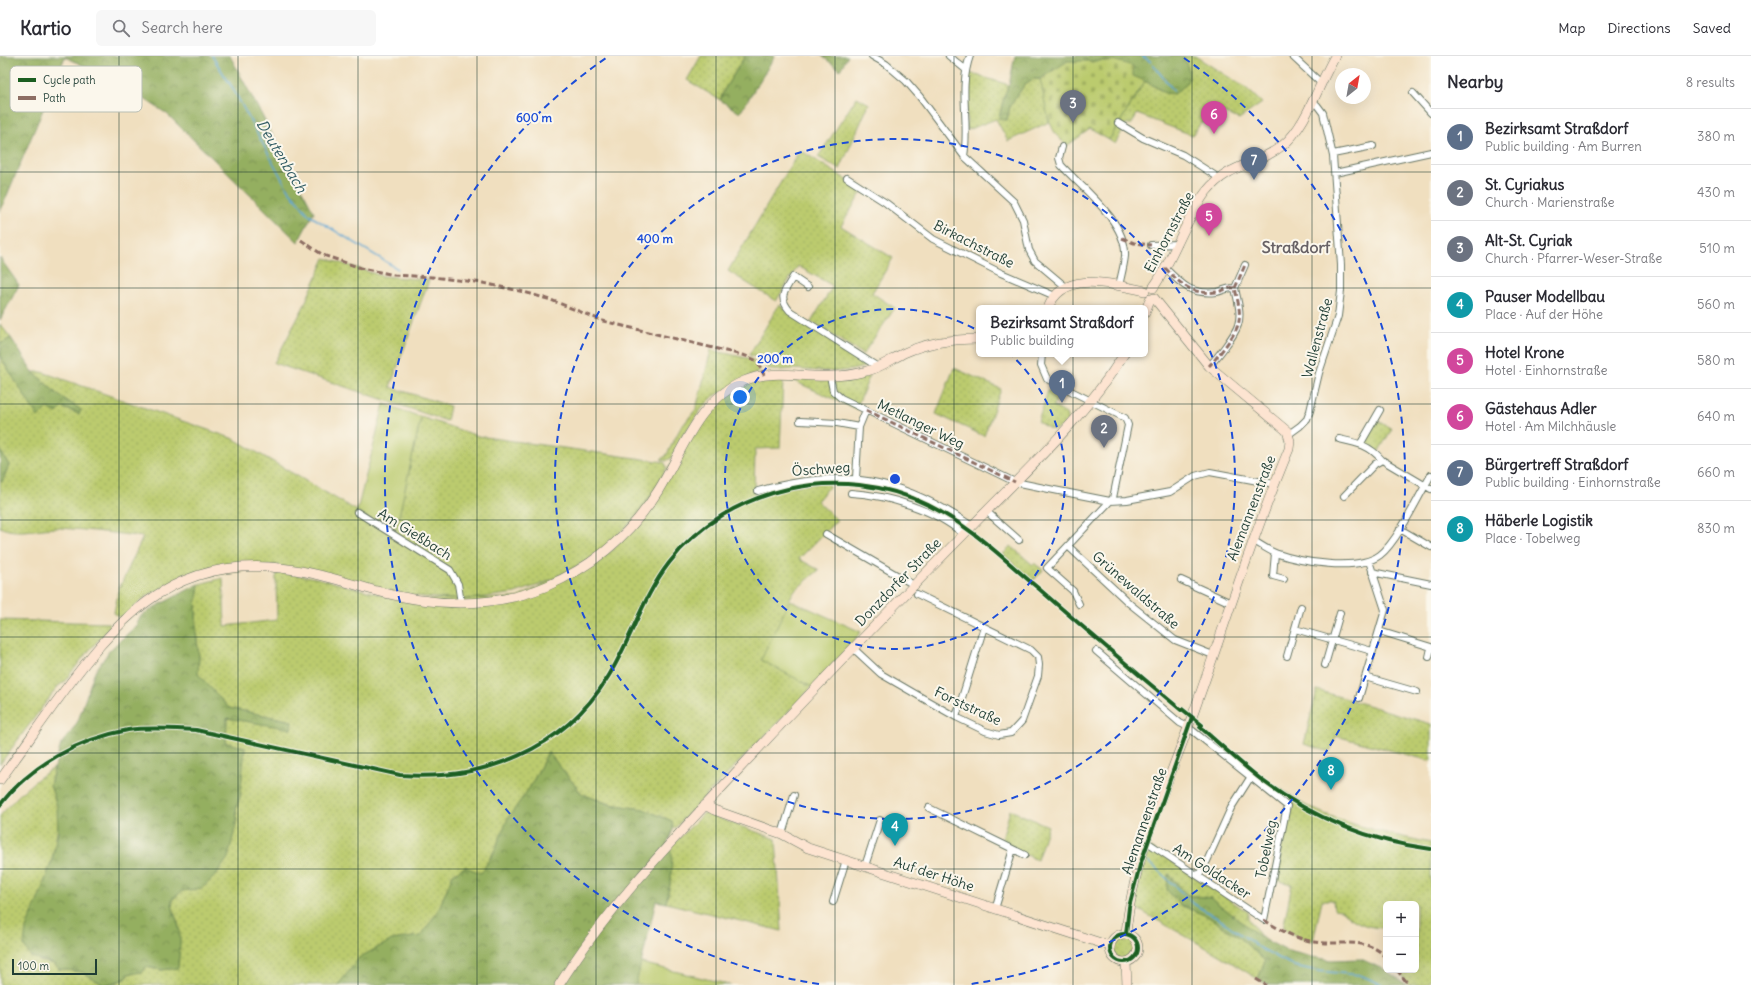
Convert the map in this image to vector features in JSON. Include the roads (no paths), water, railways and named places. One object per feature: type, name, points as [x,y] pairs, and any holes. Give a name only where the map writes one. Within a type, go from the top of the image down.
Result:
[{"type":"main road","name":"Einhornstraße","points":[[1151,294],[1206,193],[1219,178],[1234,169],[1267,155],[1283,146],[1295,133],[1335,56]]},
{"type":"main road","points":[[1050,305],[1055,296],[1066,287],[1071,284],[1087,282],[1119,286],[1151,294],[1209,366],[1278,423],[1289,434]]},
{"type":"main road","points":[[1148,305],[1151,294]]},
{"type":"main road","points":[[0,780],[79,671],[116,627],[136,609],[154,596],[184,581],[229,568],[267,566],[301,571],[424,601],[461,603],[512,598],[545,587],[584,567],[602,554],[631,528],[649,504],[699,417],[713,402],[732,387],[744,381],[764,375],[785,373],[830,376],[865,372],[906,353],[936,342],[976,339]]},
{"type":"main road","name":"Donzdorfer Straße","points":[[560,985],[579,955],[630,888],[686,824],[854,649],[916,590],[964,534],[1015,482],[1090,401],[1115,369],[1122,357]]},
{"type":"main road","name":"Alemannenstraße","points":[[1126,934],[1129,906],[1133,888],[1147,842],[1231,603],[1274,484],[1289,449],[1289,434]]},
{"type":"main road","name":"Auf der Höhe","points":[[705,805],[714,810],[782,834],[808,848],[1110,946]]},
{"type":"main road","points":[[1126,934],[1134,938],[1138,943],[1139,949],[1134,959],[1126,963],[1119,962],[1114,958],[1110,952],[1110,946],[1112,940],[1117,936],[1126,934]]},
{"type":"main road","points":[[1126,963],[1127,985]]},
{"type":"street","points":[[872,56],[886,64],[906,81],[920,97],[964,156],[1014,202],[1023,220],[1029,250],[1035,261],[1066,287]]},
{"type":"street","points":[[949,56],[965,69]]},
{"type":"street","points":[[964,156],[966,144],[964,87],[965,69],[970,56]]},
{"type":"street","points":[[1292,56],[1321,83]]},
{"type":"street","points":[[1413,93],[1431,113]]},
{"type":"street","name":"Wallenstraße","points":[[1289,434],[1300,426],[1307,418],[1310,411],[1319,373],[1338,316],[1342,273],[1336,173],[1333,154],[1323,113],[1312,101]]},
{"type":"street","points":[[1118,123],[1143,138],[1183,155],[1219,178]]},
{"type":"street","points":[[1333,154],[1374,146]]},
{"type":"street","points":[[1062,147],[1059,158],[1061,165],[1110,217],[1120,233],[1125,254],[1119,286]]},
{"type":"street","points":[[1336,173],[1431,152]]},
{"type":"street","name":"Birkachstraße","points":[[847,178],[886,203],[933,239],[1001,273],[1055,296]]},
{"type":"street","points":[[1151,245],[1178,244]]},
{"type":"street","points":[[1209,366],[1217,358],[1238,325],[1239,306],[1235,288],[1245,265]]},
{"type":"street","points":[[1165,268],[1180,283],[1191,291],[1208,293],[1235,288]]},
{"type":"street","points":[[808,287],[793,278],[783,293],[782,299],[790,312],[878,367]]},
{"type":"street","points":[[1042,357],[1041,365],[1047,379],[1125,418],[1128,425],[1116,491],[1113,498],[1047,568],[1073,591],[1079,604]]},
{"type":"street","name":"Metlanger Weg","points":[[830,376],[834,394],[1015,482],[1110,501],[1127,500],[1170,492],[1195,476],[1210,472],[1274,484]]},
{"type":"street","points":[[856,478],[859,427],[866,410]]},
{"type":"street","points":[[1361,443],[1380,410]]},
{"type":"street","points":[[800,421],[837,423],[859,427]]},
{"type":"street","points":[[1339,439],[1361,443],[1377,454],[1382,460],[1428,487]]},
{"type":"street","points":[[1344,496],[1374,464],[1382,460]]},
{"type":"street","points":[[1254,541],[1275,553],[1301,560],[1343,564],[1369,561],[1380,555],[1390,545],[1428,487],[1431,476]]},
{"type":"street","name":"Öschweg","points":[[758,491],[792,482],[816,479],[856,478],[913,493],[929,500],[972,526]]},
{"type":"street","points":[[851,493],[881,496],[906,504],[938,517],[964,534]]},
{"type":"street","points":[[986,511],[1019,540]]},
{"type":"street","name":"Am Gießbach","points":[[357,512],[434,558],[450,570],[458,584],[461,603]]},
{"type":"street","points":[[1400,529],[1431,547]]},
{"type":"street","name":"Forststraße","points":[[826,534],[916,590],[984,627],[1031,650],[1038,657],[1038,676],[1022,721],[1011,733],[999,735],[985,731],[956,717],[881,674],[854,649]]},
{"type":"street","name":"Grünewaldstraße","points":[[1068,546],[1130,604],[1175,640],[1213,655]]},
{"type":"street","points":[[1275,553],[1273,576],[1284,579]]},
{"type":"street","points":[[1359,698],[1385,610],[1369,561]]},
{"type":"street","points":[[1372,572],[1431,584]]},
{"type":"street","points":[[1181,580],[1231,603]]},
{"type":"street","points":[[1287,656],[1301,608]]},
{"type":"street","points":[[1325,665],[1340,613]]},
{"type":"street","points":[[956,717],[984,627]]},
{"type":"street","points":[[1295,629],[1372,651]]},
{"type":"street","points":[[1378,631],[1431,648],[1429,657]]},
{"type":"street","points":[[1096,651],[1180,723],[1188,727],[1250,778],[1231,808],[1207,861],[1198,876]]},
{"type":"street","points":[[1365,677],[1417,692]]},
{"type":"street","name":"Tobelweg","points":[[1250,778],[1287,806],[1264,920]]},
{"type":"street","points":[[782,834],[794,795]]},
{"type":"street","points":[[929,808],[1024,855]]},
{"type":"street","points":[[865,866],[880,820]]},
{"type":"street","name":"Am Goldacker","points":[[1147,842],[1264,920]]},
{"type":"street","points":[[995,909],[1013,850]]},
{"type":"street","points":[[832,902],[846,860]]},
{"type":"waterway","name":"Deutenbach","points":[[212,56],[232,87],[287,188],[309,215],[398,269]]},
{"type":"waterway","points":[[1142,56],[1150,61],[1174,91]]},
{"type":"waterway","points":[[1149,862],[1194,904],[1225,923],[1260,948],[1294,966],[1318,971],[1360,975],[1383,985]]},
{"type":"place","name":"Alt-St. Cyriak","points":[[1073,123]]},
{"type":"place","name":"Gästehaus Adler","points":[[1214,134]]},
{"type":"place","name":"Bürgertreff Straßdorf","points":[[1254,180]]},
{"type":"place","name":"Hotel Krone","points":[[1209,236]]},
{"type":"place","name":"Bezirksamt Straßdorf","points":[[1062,403]]},
{"type":"place","name":"St. Cyriakus","points":[[1104,448]]},
{"type":"place","name":"Häberle Logistik","points":[[1331,790]]},
{"type":"place","name":"Pauser Modellbau","points":[[895,846]]},
{"type":"district","name":"Straßdorf","points":[[1296,247]]}]
